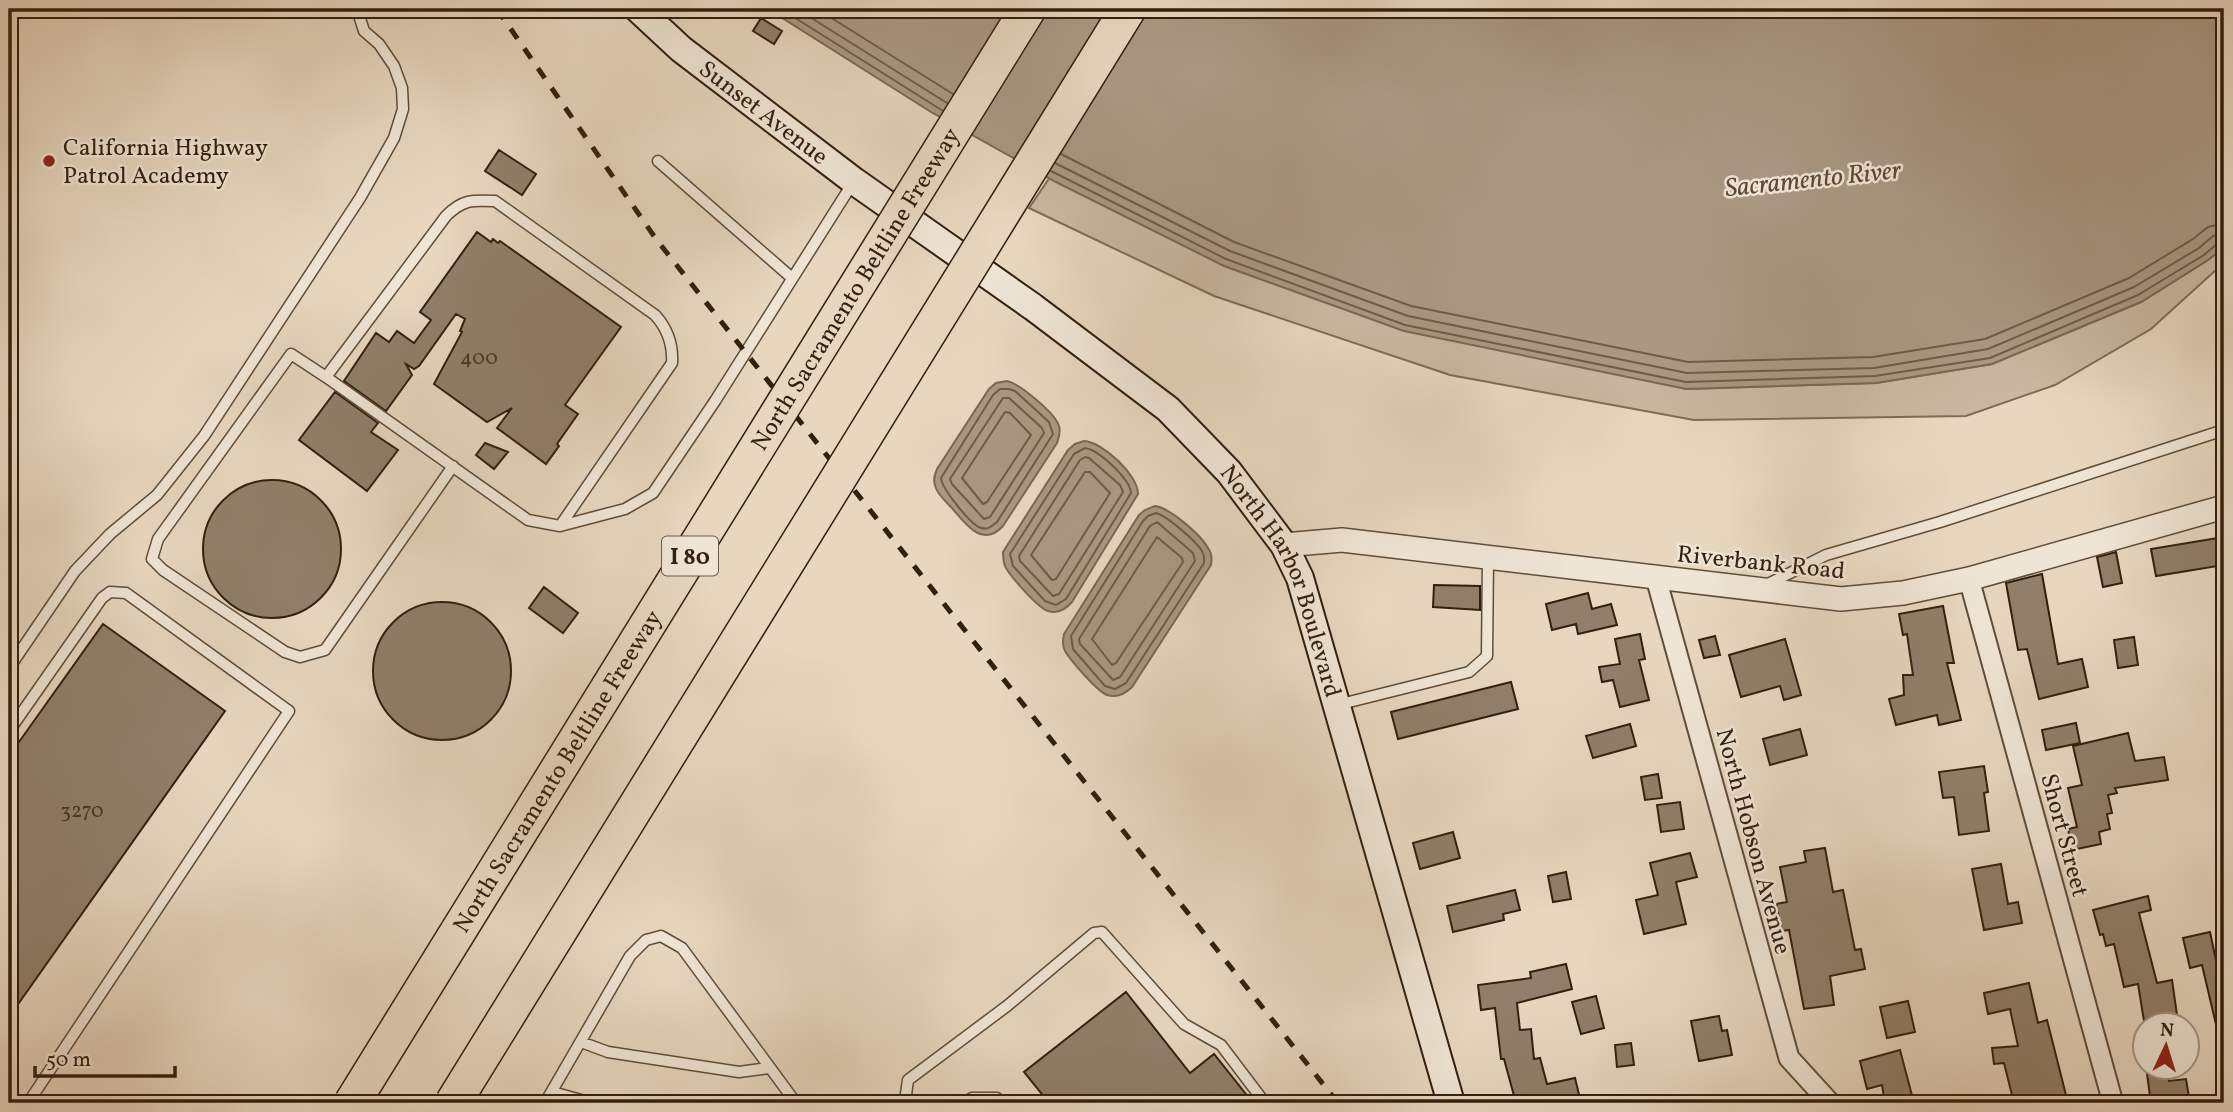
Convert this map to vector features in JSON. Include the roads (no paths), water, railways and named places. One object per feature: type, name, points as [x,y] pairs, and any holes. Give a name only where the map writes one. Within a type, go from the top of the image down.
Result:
[{"type":"highway","name":"North Sacramento Beltline Freeway","points":[[352,1103],[1028,9]]},
{"type":"highway","points":[[453,1103],[1128,9]]},
{"type":"main road","name":"Sunset Avenue","points":[[638,9],[681,49],[893,209]]},
{"type":"main road","name":"North Harbor Boulevard","points":[[893,209],[1033,307],[1168,408],[1229,472],[1284,545],[1300,578],[1451,1103]]},
{"type":"street","name":"Riverbank Road","points":[[1284,545],[1342,540],[1841,599],[1903,593],[1969,579],[2224,507]]},
{"type":"street","name":"North Hobson Avenue","points":[[1656,578],[1789,1058],[1830,1103]]},
{"type":"street","name":"Short Street","points":[[1969,579],[2113,1103]]},
{"type":"lane","points":[[9,668],[75,571],[110,534],[158,495],[190,455],[360,198],[394,138],[403,109],[402,88],[394,66],[379,44],[364,31],[357,9]]},
{"type":"lane","points":[[658,161],[792,278]]},
{"type":"lane","points":[[453,466],[325,650],[300,657],[285,652],[163,570],[152,559],[158,540],[291,354],[326,377],[453,466],[528,520],[560,526],[625,509],[653,493],[855,181]]},
{"type":"lane","points":[[326,377],[446,216],[458,204],[474,200],[495,201],[655,315],[665,326],[673,350],[672,363],[560,526]]},
{"type":"lane","points":[[1756,590],[1826,555],[1940,522],[2224,430]]},
{"type":"lane","points":[[1337,705],[1469,672],[1482,661],[1487,656],[1488,558]]},
{"type":"lane","points":[[9,731],[102,598],[110,592],[126,593],[289,711],[27,1103]]},
{"type":"lane","points":[[910,1103],[906,1094],[908,1080],[1007,1006],[1094,933],[1102,932],[1184,1024],[1221,1045],[1265,1103]]},
{"type":"lane","points":[[545,1103],[630,956],[646,940],[661,936],[682,948],[796,1103]]},
{"type":"lane","points":[[581,1042],[608,1052],[739,1072],[769,1068]]},
{"type":"lane","points":[[552,1092],[592,1103]]},
{"type":"lane","points":[[964,1103],[972,1098],[997,1098],[1001,1103]]},
{"type":"water","name":"Sacramento River","points":[[768,9],[2224,9],[2224,247],[2141,302],[1992,364],[1876,383],[1686,389],[1404,331],[1224,266],[1056,182],[931,112]]},
{"type":"water","points":[[1007,381],[1020,387],[1044,407],[1056,420],[1060,434],[1057,443],[1003,526],[988,535],[981,534],[968,526],[941,497],[934,477],[989,389],[996,383]]},
{"type":"water","points":[[1084,441],[1100,447],[1118,461],[1132,478],[1138,494],[1072,602],[1062,610],[1052,612],[1038,604],[1014,579],[1005,566],[1003,552],[1068,450]]},
{"type":"water","points":[[1155,506],[1177,517],[1199,536],[1210,552],[1211,565],[1132,687],[1121,695],[1107,695],[1091,682],[1068,656],[1063,647],[1064,634],[1139,515]]},
{"type":"railway","points":[[497,9],[656,239],[1338,1103]]},
{"type":"place","name":"California Highway Patrol Academy","points":[[49,161]]}]
